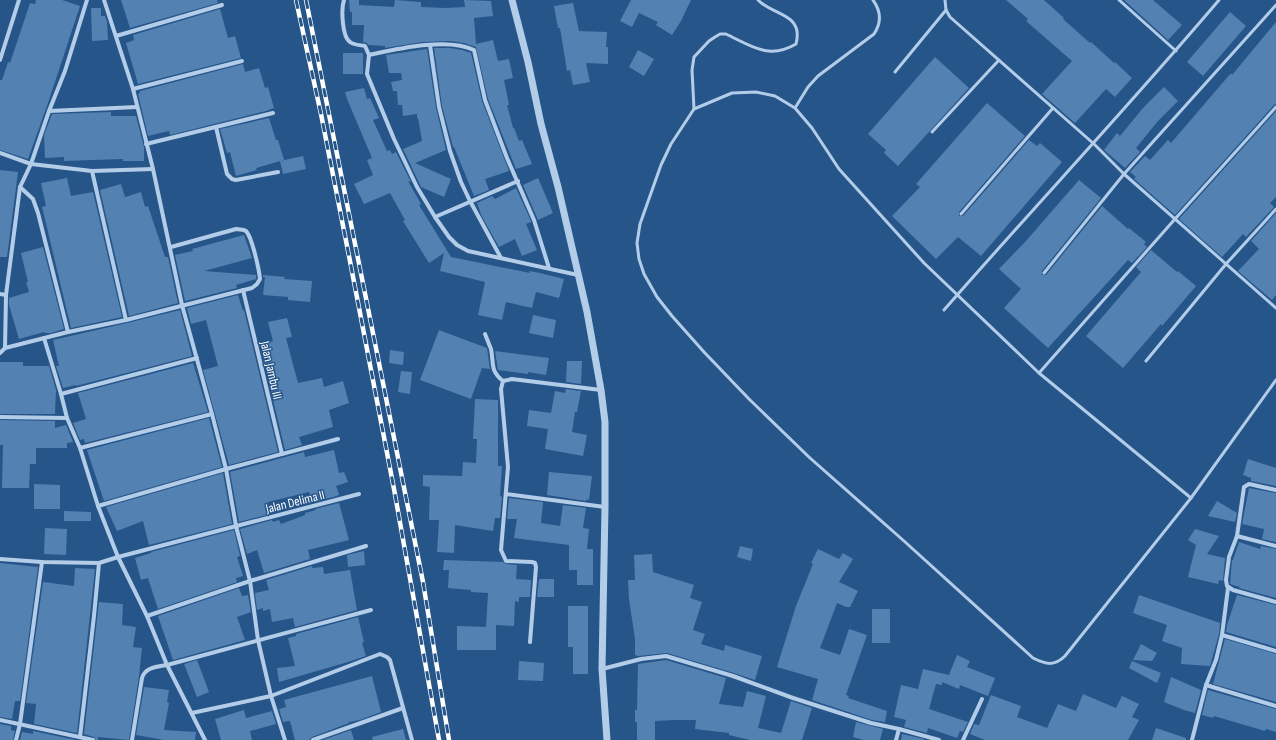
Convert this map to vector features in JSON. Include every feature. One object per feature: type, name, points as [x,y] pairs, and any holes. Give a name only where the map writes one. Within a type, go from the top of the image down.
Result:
[{"type":"street","points":[[0,60],[19,0]]},
{"type":"street","points":[[5,348],[6,295],[20,187],[31,164],[49,111],[65,71],[87,0]]},
{"type":"street","points":[[104,0],[133,89],[153,169],[171,247],[182,305],[226,469],[236,526],[250,581],[258,640],[271,696],[285,740]]},
{"type":"street","points":[[344,0],[342,7],[343,28],[348,41],[365,46],[369,55],[368,74],[398,146],[417,187],[449,237],[457,245],[468,251],[578,275]]},
{"type":"street","points":[[512,0],[587,312],[601,390],[605,422],[602,669],[607,740]]},
{"type":"street","points":[[116,36],[222,5]]},
{"type":"street","points":[[369,55],[392,50],[450,44],[467,47],[474,50],[485,100],[507,158],[534,220],[549,268]]},
{"type":"street","points":[[430,45],[439,107],[450,151],[461,182],[470,201],[501,258]]},
{"type":"street","points":[[133,89],[242,61]]},
{"type":"street","points":[[49,111],[137,107]]},
{"type":"street","points":[[146,144],[273,113]]},
{"type":"street","points":[[216,127],[227,174],[232,179],[236,180],[278,172]]},
{"type":"street","points":[[0,153],[31,164],[92,171],[153,169]]},
{"type":"street","points":[[92,171],[126,320]]},
{"type":"street","points":[[435,217],[518,181]]},
{"type":"street","points":[[20,187],[33,199],[38,213],[68,332]]},
{"type":"street","points":[[0,354],[5,348],[68,332],[126,320],[252,288],[257,284],[260,278],[250,240],[247,233],[243,230],[236,229],[171,247]]},
{"type":"street","name":"Jalan Jambu III","points":[[243,290],[282,454]]},
{"type":"street","points":[[0,294],[6,295]]},
{"type":"street","points":[[485,334],[491,349],[493,370],[503,381]]},
{"type":"street","points":[[44,338],[67,418],[80,448],[98,506],[118,557],[147,616],[167,665],[205,740]]},
{"type":"street","points":[[61,394],[197,358]]},
{"type":"street","points":[[503,381],[512,379],[601,390]]},
{"type":"street","points":[[503,381],[501,389],[508,467],[501,550],[506,561],[535,563],[536,567],[530,642]]},
{"type":"street","points":[[80,448],[212,414]]},
{"type":"street","points":[[0,417],[67,418]]},
{"type":"street","points":[[98,506],[226,469],[338,439]]},
{"type":"street","points":[[1192,740],[1206,685],[1216,660],[1222,635],[1228,588],[1226,580],[1229,557],[1237,536],[1243,491],[1246,485],[1249,484],[1276,490]]},
{"type":"street","name":"Jalan Delima II","points":[[0,559],[42,562],[98,563],[359,494]]},
{"type":"street","points":[[506,494],[605,507]]},
{"type":"street","points":[[1237,536],[1276,546]]},
{"type":"street","points":[[147,616],[250,581],[366,546]]},
{"type":"street","points":[[16,740],[20,724],[42,562]]},
{"type":"street","points":[[80,737],[93,623],[98,563]]},
{"type":"street","points":[[1228,588],[1276,602]]},
{"type":"street","points":[[132,740],[143,673],[148,669],[371,610]]},
{"type":"street","points":[[1222,635],[1276,651]]},
{"type":"street","points":[[192,713],[271,696],[380,654],[390,660],[412,740]]},
{"type":"street","points":[[602,669],[641,659],[666,656],[733,676],[793,698],[871,723],[898,728],[939,740]]},
{"type":"street","points":[[1206,685],[1276,706]]},
{"type":"street","points":[[963,740],[982,699]]},
{"type":"street","points":[[314,740],[403,708]]},
{"type":"street","points":[[0,720],[93,740]]},
{"type":"street","points":[[896,740],[898,728]]},
{"type":"lane","points":[[694,109],[692,70],[694,57],[715,37],[720,34],[726,34],[764,51],[776,52],[796,44],[798,31],[795,24],[784,14],[767,7],[758,0]]},
{"type":"lane","points":[[795,108],[808,87],[818,76],[874,34],[878,28],[880,13],[873,0]]},
{"type":"lane","points":[[945,0],[946,10],[950,17],[1094,144],[1124,174],[1276,308]]},
{"type":"lane","points":[[1119,0],[1176,51]]},
{"type":"lane","points":[[944,310],[1094,144],[1219,0]]},
{"type":"lane","points":[[1044,273],[1124,174],[1276,5]]},
{"type":"lane","points":[[895,72],[946,10]]},
{"type":"lane","points":[[932,132],[999,60]]},
{"type":"lane","points":[[1191,498],[1039,373],[924,263],[839,169],[812,128],[795,108],[775,96],[756,92],[732,93],[694,109],[671,144],[661,165],[640,224],[637,243],[639,258],[644,274],[657,297],[704,352],[749,399],[804,452],[1033,658],[1041,662],[1049,664],[1060,661],[1065,656],[1191,498],[1276,380]]},
{"type":"lane","points":[[1039,373],[1276,107]]},
{"type":"lane","points":[[961,214],[1053,108]]},
{"type":"lane","points":[[1146,361],[1226,264],[1276,209]]},
{"type":"building","points":[[36,0],[62,0],[80,6],[28,159],[0,150],[0,80],[2,80],[8,62],[10,63],[30,3],[35,4]]},
{"type":"building","points":[[121,0],[217,0],[218,3],[130,28]]},
{"type":"building","points":[[349,0],[359,0],[359,5],[394,7],[395,0],[421,2],[421,7],[446,8],[465,7],[464,0],[491,1],[493,16],[474,18],[476,44],[493,40],[498,61],[509,59],[513,78],[504,80],[509,105],[507,105],[513,128],[519,141],[522,140],[532,164],[516,169],[488,99],[476,47],[451,41],[422,42],[385,48],[385,46],[368,45],[367,43],[363,42],[364,25],[352,25],[352,12],[350,12]]},
{"type":"building","points":[[631,0],[691,0],[681,21],[672,35],[656,25],[658,22],[639,13],[632,27],[620,21]]},
{"type":"building","points":[[1006,0],[1044,0],[1090,43],[1091,42],[1114,63],[1115,62],[1132,78],[1115,97],[1106,89],[1075,123],[1042,94],[1072,61],[1026,21],[1028,19]]},
{"type":"building","points":[[1124,0],[1153,0],[1182,25],[1168,40]]},
{"type":"building","points":[[573,3],[579,31],[607,32],[606,47],[608,47],[608,64],[586,63],[590,82],[573,85],[570,70],[567,71],[560,28],[558,28],[554,6]]},
{"type":"building","points":[[91,8],[101,8],[101,16],[105,16],[107,22],[108,40],[92,41]]},
{"type":"building","points":[[220,9],[228,38],[235,36],[241,58],[138,84],[126,43],[134,40],[133,35]]},
{"type":"building","points":[[1230,12],[1246,26],[1203,76],[1187,62]]},
{"type":"building","points":[[1276,22],[1276,104],[1175,215],[1134,179],[1136,177],[1130,172],[1145,156],[1150,160],[1168,140],[1171,143],[1231,73],[1232,75]]},
{"type":"building","points":[[434,48],[450,48],[471,53],[482,101],[509,171],[485,179],[489,190],[474,196],[453,147],[442,106]]},
{"type":"building","points":[[427,49],[436,108],[446,150],[415,163],[451,179],[444,197],[421,187],[403,149],[422,141],[418,118],[417,114],[403,116],[402,105],[398,105],[397,91],[393,91],[391,82],[402,80],[401,73],[389,73],[386,55]]},
{"type":"building","points":[[638,50],[654,59],[644,76],[629,67]]},
{"type":"building","points":[[343,53],[363,53],[363,74],[343,74]]},
{"type":"building","points":[[935,57],[969,88],[898,166],[884,153],[886,150],[868,134]]},
{"type":"building","points":[[243,64],[245,72],[259,68],[265,88],[268,87],[274,108],[170,135],[169,131],[148,136],[138,94],[140,91]]},
{"type":"building","points":[[1164,87],[1178,101],[1158,121],[1136,148],[1140,152],[1125,168],[1104,150],[1117,133],[1120,136],[1143,108]]},
{"type":"building","points":[[364,88],[367,99],[370,98],[379,118],[373,120],[387,151],[390,150],[392,154],[396,152],[411,182],[408,181],[421,204],[419,205],[451,257],[530,273],[529,271],[540,273],[564,279],[559,298],[536,292],[532,308],[506,302],[502,320],[478,315],[485,282],[440,271],[444,253],[429,263],[403,221],[405,220],[390,193],[364,204],[354,184],[373,175],[367,160],[372,158],[345,92]]},
{"type":"building","points":[[987,103],[1025,136],[959,212],[959,216],[963,216],[1029,140],[1037,146],[1040,143],[1062,162],[981,256],[958,237],[936,259],[892,216],[920,187],[916,184]]},
{"type":"building","points":[[1276,111],[1276,197],[1270,203],[1274,207],[1246,237],[1243,234],[1222,257],[1179,219]]},
{"type":"building","points":[[111,112],[111,116],[136,116],[144,147],[144,161],[123,161],[123,159],[64,161],[64,157],[45,158],[44,135],[52,114]]},
{"type":"building","points":[[269,118],[284,160],[256,168],[257,170],[236,176],[230,152],[227,153],[220,129]]},
{"type":"building","points":[[303,156],[306,169],[283,174],[280,161]]},
{"type":"building","points":[[0,170],[18,172],[7,257],[0,257]]},
{"type":"building","points":[[67,178],[71,196],[93,192],[122,317],[71,328],[42,207],[46,206],[41,183]]},
{"type":"building","points":[[538,178],[553,213],[538,220],[523,185]]},
{"type":"building","points":[[1079,180],[1101,198],[1042,271],[1042,275],[1046,275],[1102,206],[1128,229],[1129,228],[1146,242],[1144,244],[1147,247],[1132,263],[1128,260],[1048,348],[1004,308],[1021,289],[999,269],[1025,242]]},
{"type":"building","points":[[121,184],[125,197],[141,192],[145,207],[148,206],[165,257],[168,257],[178,303],[129,316],[100,190]]},
{"type":"building","points":[[516,188],[531,221],[526,224],[537,250],[522,256],[515,239],[499,247],[482,217],[477,203],[492,196],[495,199]]},
{"type":"building","points":[[1276,213],[1276,295],[1272,300],[1238,271],[1259,249],[1251,241]]},
{"type":"building","points":[[244,235],[252,258],[204,271],[256,275],[256,279],[236,285],[237,288],[185,301],[175,255]]},
{"type":"building","points":[[43,247],[64,329],[51,333],[44,332],[19,339],[9,305],[9,298],[29,292],[21,253]]},
{"type":"building","points":[[1151,250],[1196,286],[1162,326],[1161,324],[1123,368],[1086,336],[1141,272],[1136,267]]},
{"type":"building","points":[[263,275],[285,277],[284,279],[312,281],[310,302],[288,300],[288,297],[263,295],[265,277],[263,277]]},
{"type":"building","points":[[238,295],[243,311],[244,310],[278,452],[229,465],[203,370],[218,366],[206,320],[191,324],[187,308]]},
{"type":"building","points":[[180,310],[192,356],[63,388],[56,366],[59,366],[53,340]]},
{"type":"building","points":[[533,315],[556,320],[553,338],[529,333]]},
{"type":"building","points":[[287,318],[292,337],[286,338],[298,383],[322,378],[324,387],[343,381],[349,403],[329,410],[333,427],[299,437],[302,445],[285,450],[260,345],[273,341],[268,322]]},
{"type":"building","points":[[439,330],[487,348],[490,369],[482,368],[471,399],[420,380]]},
{"type":"building","points":[[390,350],[404,352],[403,365],[389,363]]},
{"type":"building","points":[[495,351],[549,358],[546,375],[498,370]]},
{"type":"building","points":[[567,361],[582,361],[581,384],[566,382]]},
{"type":"building","points":[[0,362],[23,362],[23,366],[49,366],[56,390],[55,414],[0,414]]},
{"type":"building","points":[[193,363],[208,412],[85,443],[84,439],[80,440],[73,423],[86,419],[78,393]]},
{"type":"building","points":[[401,371],[412,372],[410,394],[398,392]]},
{"type":"building","points":[[566,389],[581,391],[577,412],[575,412],[572,432],[587,435],[583,456],[545,449],[548,429],[527,426],[529,410],[551,413],[555,391],[565,393]]},
{"type":"building","points":[[475,399],[498,400],[498,466],[502,466],[500,518],[495,518],[493,531],[455,525],[454,553],[437,552],[439,520],[429,520],[430,487],[423,486],[423,475],[462,476],[463,462],[476,463],[477,439],[473,439]]},
{"type":"building","points":[[209,418],[222,467],[104,501],[87,450]]},
{"type":"building","points":[[0,420],[55,421],[55,428],[66,425],[73,442],[67,443],[67,448],[36,448],[36,464],[30,464],[29,488],[2,488],[3,445],[0,445]]},
{"type":"building","points":[[334,450],[339,473],[344,472],[348,482],[336,486],[339,494],[337,496],[313,502],[309,492],[268,502],[270,514],[239,522],[230,472],[304,452],[305,457]]},
{"type":"building","points":[[1248,459],[1276,468],[1276,486],[1251,481],[1251,478],[1243,475]]},
{"type":"building","points":[[549,472],[592,476],[589,500],[587,499],[586,501],[547,495]]},
{"type":"building","points":[[223,473],[232,524],[149,545],[143,521],[117,531],[106,507]]},
{"type":"building","points":[[34,484],[60,485],[60,509],[34,509]]},
{"type":"building","points":[[1249,488],[1276,493],[1276,542],[1262,539],[1264,529],[1242,524]]},
{"type":"building","points":[[509,498],[543,502],[541,523],[560,526],[563,505],[586,508],[583,528],[589,529],[587,549],[593,549],[593,585],[577,585],[577,570],[569,570],[569,545],[514,538],[517,519],[507,519]]},
{"type":"building","points":[[1217,501],[1237,513],[1235,522],[1208,516]]},
{"type":"building","points":[[339,503],[349,540],[308,550],[310,559],[264,573],[257,550],[247,554],[240,529],[272,520],[273,522],[279,520],[281,524],[305,515],[305,513],[316,510],[315,509]]},
{"type":"building","points":[[64,511],[91,512],[91,521],[64,521]]},
{"type":"building","points":[[45,528],[67,529],[66,555],[44,554]]},
{"type":"building","points":[[1195,529],[1219,536],[1207,554],[1225,558],[1223,581],[1219,580],[1218,584],[1188,577],[1196,545],[1188,540]]},
{"type":"building","points":[[234,530],[240,556],[237,557],[243,576],[236,578],[237,582],[158,609],[148,578],[141,580],[135,558],[151,552]]},
{"type":"building","points":[[1239,542],[1260,549],[1261,546],[1276,549],[1276,598],[1239,588],[1240,587],[1230,584],[1232,560]]},
{"type":"building","points":[[740,546],[753,549],[751,561],[737,557]]},
{"type":"building","points":[[818,549],[839,559],[843,553],[853,559],[839,582],[858,591],[850,607],[837,603],[820,648],[840,655],[849,629],[867,635],[846,695],[849,696],[848,698],[887,711],[885,722],[872,720],[812,700],[818,679],[777,667],[796,606],[813,564],[811,563]]},
{"type":"building","points":[[364,551],[365,565],[348,567],[347,555]]},
{"type":"building","points":[[652,554],[653,572],[694,585],[690,598],[702,602],[693,630],[705,634],[701,644],[724,651],[725,645],[762,656],[755,680],[667,653],[635,655],[635,639],[629,599],[628,580],[635,580],[634,555]]},
{"type":"building","points":[[444,560],[503,562],[506,564],[517,565],[516,579],[531,580],[530,597],[519,597],[519,602],[515,601],[514,626],[496,625],[496,650],[457,650],[457,626],[486,627],[488,593],[448,588],[449,570],[443,570]]},
{"type":"building","points":[[0,563],[38,567],[20,701],[15,701],[12,719],[0,717]]},
{"type":"building","points":[[312,566],[312,568],[323,567],[324,574],[350,570],[357,610],[295,627],[293,618],[272,622],[270,609],[263,611],[263,608],[257,610],[255,593],[269,590],[266,580]]},
{"type":"building","points":[[75,568],[95,569],[77,733],[34,724],[36,704],[26,703],[43,582],[74,586]]},
{"type":"building","points":[[539,579],[554,579],[554,597],[537,597]]},
{"type":"building","points":[[239,588],[242,596],[248,595],[251,612],[237,617],[245,640],[173,660],[158,616]]},
{"type":"building","points":[[1139,595],[1220,623],[1219,634],[1210,666],[1181,664],[1182,648],[1162,641],[1167,625],[1133,613]]},
{"type":"building","points":[[1237,595],[1276,605],[1276,647],[1226,632]]},
{"type":"building","points":[[99,602],[123,604],[122,625],[136,627],[133,647],[142,648],[129,740],[98,737],[98,740],[96,740],[94,737],[84,734]]},
{"type":"building","points":[[568,606],[588,606],[588,674],[573,674],[573,647],[568,647]]},
{"type":"building","points":[[872,609],[890,609],[890,643],[872,643]]},
{"type":"building","points":[[358,617],[364,642],[362,643],[366,656],[279,682],[277,668],[295,666],[288,638],[296,636],[296,634]]},
{"type":"building","points":[[1225,639],[1276,654],[1276,702],[1213,684]]},
{"type":"building","points":[[1141,644],[1157,653],[1152,661],[1133,660]]},
{"type":"building","points":[[957,655],[970,661],[967,667],[995,678],[988,696],[960,685],[959,689],[942,682],[942,685],[936,684],[929,709],[968,722],[963,732],[960,731],[957,738],[928,728],[927,733],[904,727],[906,720],[894,717],[901,685],[918,689],[923,669],[949,675]]},
{"type":"building","points":[[197,660],[209,692],[197,697],[184,664]]},
{"type":"building","points":[[666,660],[726,678],[719,704],[743,707],[747,691],[766,696],[758,728],[781,733],[791,701],[812,708],[802,740],[750,740],[729,735],[729,733],[695,729],[696,720],[674,720],[655,721],[655,740],[637,740],[635,710],[637,710],[638,664]]},
{"type":"building","points":[[519,661],[544,663],[543,681],[518,680]]},
{"type":"building","points":[[1132,661],[1161,673],[1157,683],[1129,668]]},
{"type":"building","points":[[372,676],[381,712],[360,720],[349,722],[312,737],[309,740],[295,740],[290,721],[283,722],[279,709],[286,707],[284,700]]},
{"type":"building","points":[[1171,677],[1201,690],[1195,713],[1164,702]]},
{"type":"building","points":[[144,687],[169,690],[167,702],[169,703],[164,730],[196,732],[195,740],[164,740],[136,735]]},
{"type":"building","points":[[1208,690],[1276,709],[1276,732],[1266,729],[1265,731],[1214,716],[1213,718],[1202,715]]},
{"type":"building","points":[[1083,694],[1116,708],[1122,696],[1139,704],[1132,717],[1139,720],[1128,740],[985,740],[970,734],[974,724],[979,725],[991,695],[1021,706],[1017,717],[1047,728],[1058,704],[1076,711]]},
{"type":"building","points":[[244,710],[246,718],[272,711],[276,724],[250,731],[252,740],[221,740],[215,719]]},
{"type":"building","points":[[856,722],[883,729],[880,740],[864,740],[853,737]]},
{"type":"building","points":[[0,724],[11,726],[11,730],[15,731],[13,740],[0,740]]},
{"type":"building","points":[[1156,728],[1186,738],[1186,740],[1152,740]]},
{"type":"building","points":[[403,729],[406,740],[373,740],[372,737]]},
{"type":"building","points":[[351,730],[354,740],[323,740]]},
{"type":"building","points":[[33,731],[76,740],[20,740],[22,732],[33,734]]},
{"type":"building","points":[[902,734],[924,739],[924,740],[901,740]]},
{"type":"railway","points":[[296,0],[321,114],[349,256],[394,489],[439,740]]},
{"type":"railway","points":[[306,0],[423,582],[449,740]]}]
